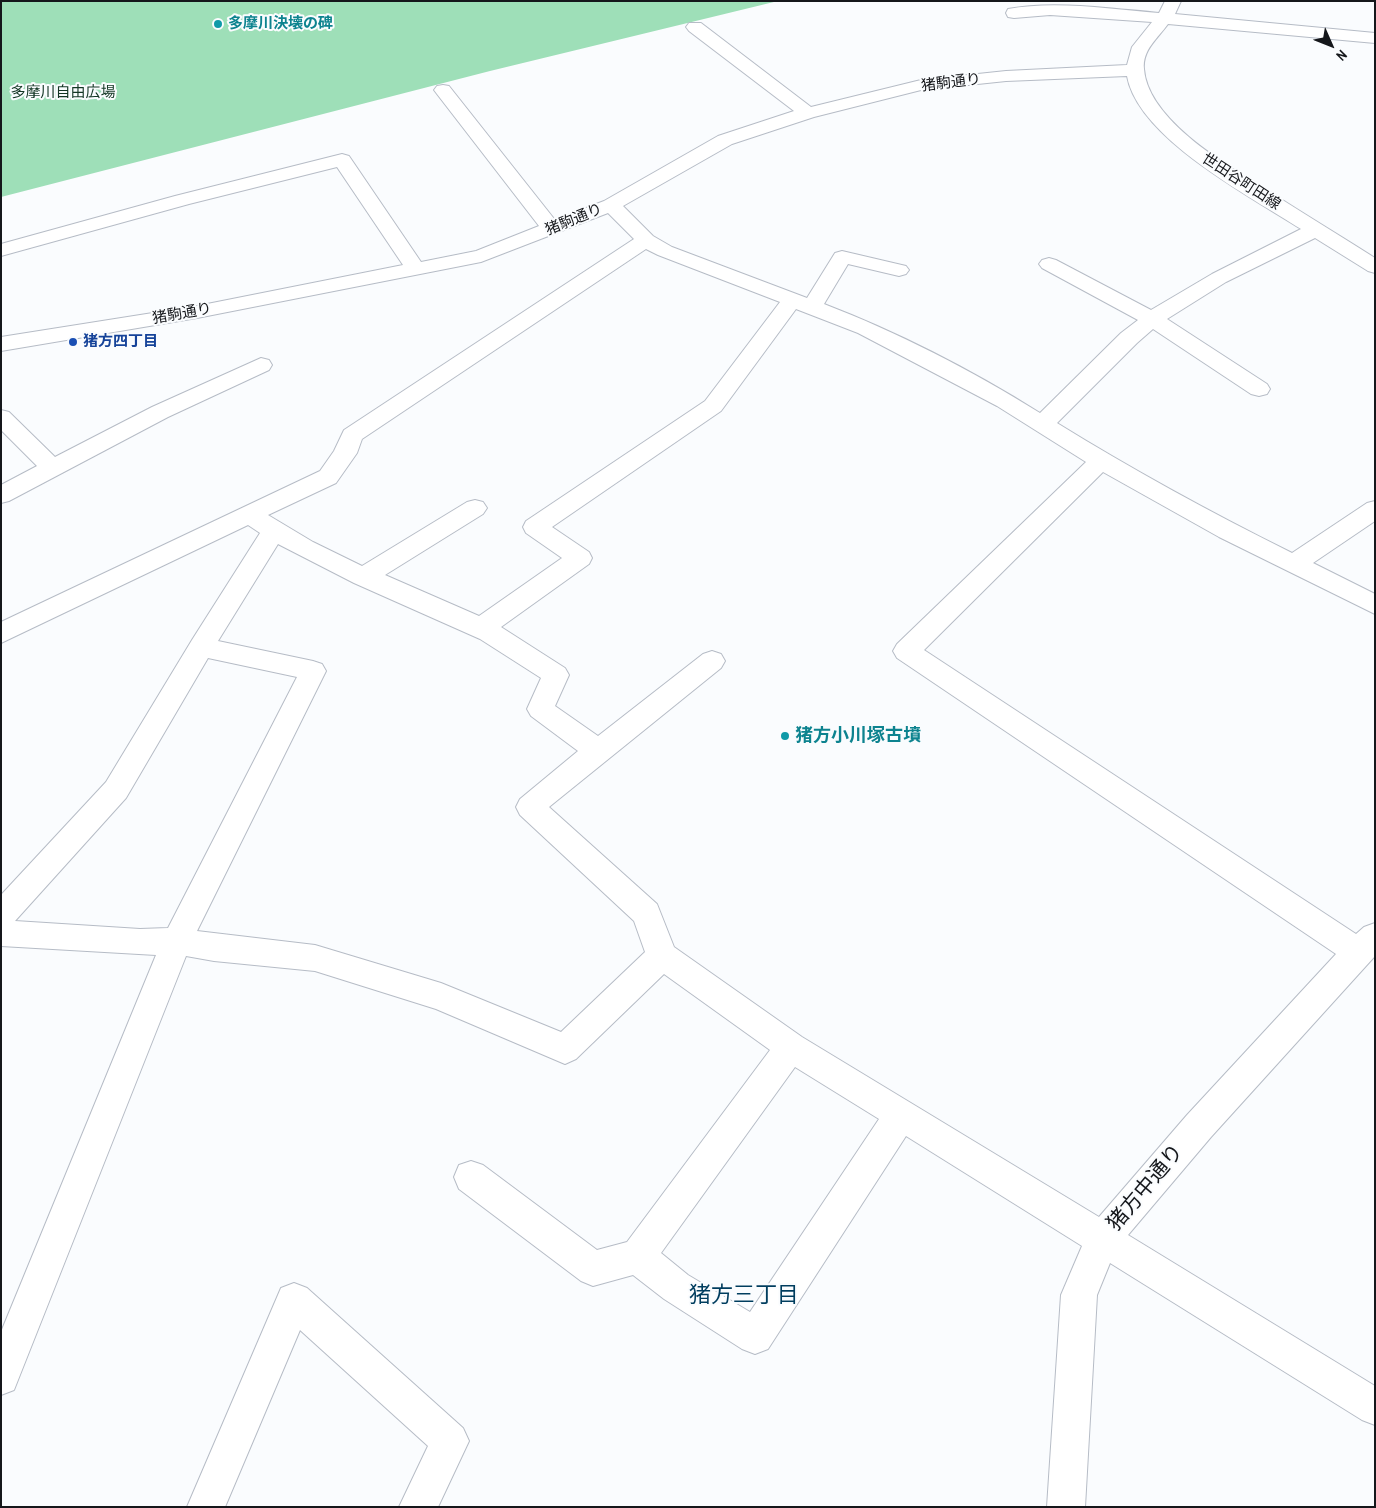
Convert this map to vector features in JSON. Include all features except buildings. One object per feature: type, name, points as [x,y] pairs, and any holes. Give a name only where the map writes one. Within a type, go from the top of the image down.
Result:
[{"type":"street","points":[[1134,70],[1139,50],[1165,18],[1173,1]]},
{"type":"street","points":[[1014,13],[1058,10],[1375,38]]},
{"type":"street","points":[[695,26],[808,113]]},
{"type":"street","name":"猪駒通り","points":[[5,337],[198,312],[481,256],[611,205],[726,140],[808,113],[921,85],[1006,76],[1134,70]]},
{"type":"street","name":"世田谷町田線","points":[[1134,70],[1138,84],[1148,101],[1164,124],[1175,135],[1212,163],[1316,230],[1371,260]]},
{"type":"street","points":[[443,90],[552,229]]},
{"type":"street","points":[[1,250],[182,200],[342,160],[417,270]]},
{"type":"street","points":[[611,205],[646,240],[666,251],[866,328],[1005,401],[1101,462],[1228,531],[1375,605]]},
{"type":"street","points":[[1042,424],[1129,338],[1152,319],[1218,278],[1316,230]]},
{"type":"street","points":[[1,633],[328,477],[344,453],[352,435],[646,240]]},
{"type":"street","points":[[481,628],[580,558],[535,527],[713,406],[842,257],[899,270]]},
{"type":"street","points":[[1049,264],[1152,319],[1259,389]]},
{"type":"street","points":[[1,495],[160,412],[260,365]]},
{"type":"street","points":[[1,417],[53,468]]},
{"type":"street","points":[[1101,462],[906,651],[1366,944]]},
{"type":"street","points":[[363,577],[474,508]]},
{"type":"street","points":[[1295,564],[1375,509]]},
{"type":"street","points":[[250,515],[273,532],[363,577],[481,628],[556,675],[540,709],[598,751]]},
{"type":"street","points":[[1,916],[116,790],[201,647],[273,532]]},
{"type":"street","points":[[1,1377],[177,941],[313,672],[201,647]]},
{"type":"street","points":[[712,661],[530,807],[646,913],[662,956],[791,1047],[1375,1407]]},
{"type":"street","points":[[1,933],[140,942],[177,941],[214,948],[315,958],[441,997],[565,1048],[662,956]]},
{"type":"street","name":"猪方中通り","points":[[1066,1507],[1079,1295],[1102,1240],[1199,1126],[1366,944]]},
{"type":"street","points":[[471,1177],[594,1269],[638,1256],[791,1047]]},
{"type":"street","points":[[638,1256],[676,1287],[755,1336],[901,1115]]},
{"type":"street","points":[[206,1507],[294,1301],[450,1441],[418,1507]]},
{"type":"green space","name":"多摩川自由広場","points":[[1,1],[778,1],[490,71],[1,197]]},
{"type":"place","name":"多摩川決壊の碑","points":[[218,24]]},
{"type":"place","name":"猪方四丁目","points":[[73,342]]},
{"type":"place","name":"猪方小川塚古墳","points":[[785,736]]},
{"type":"district","name":"猪方三丁目","points":[[744,1296]]}]
